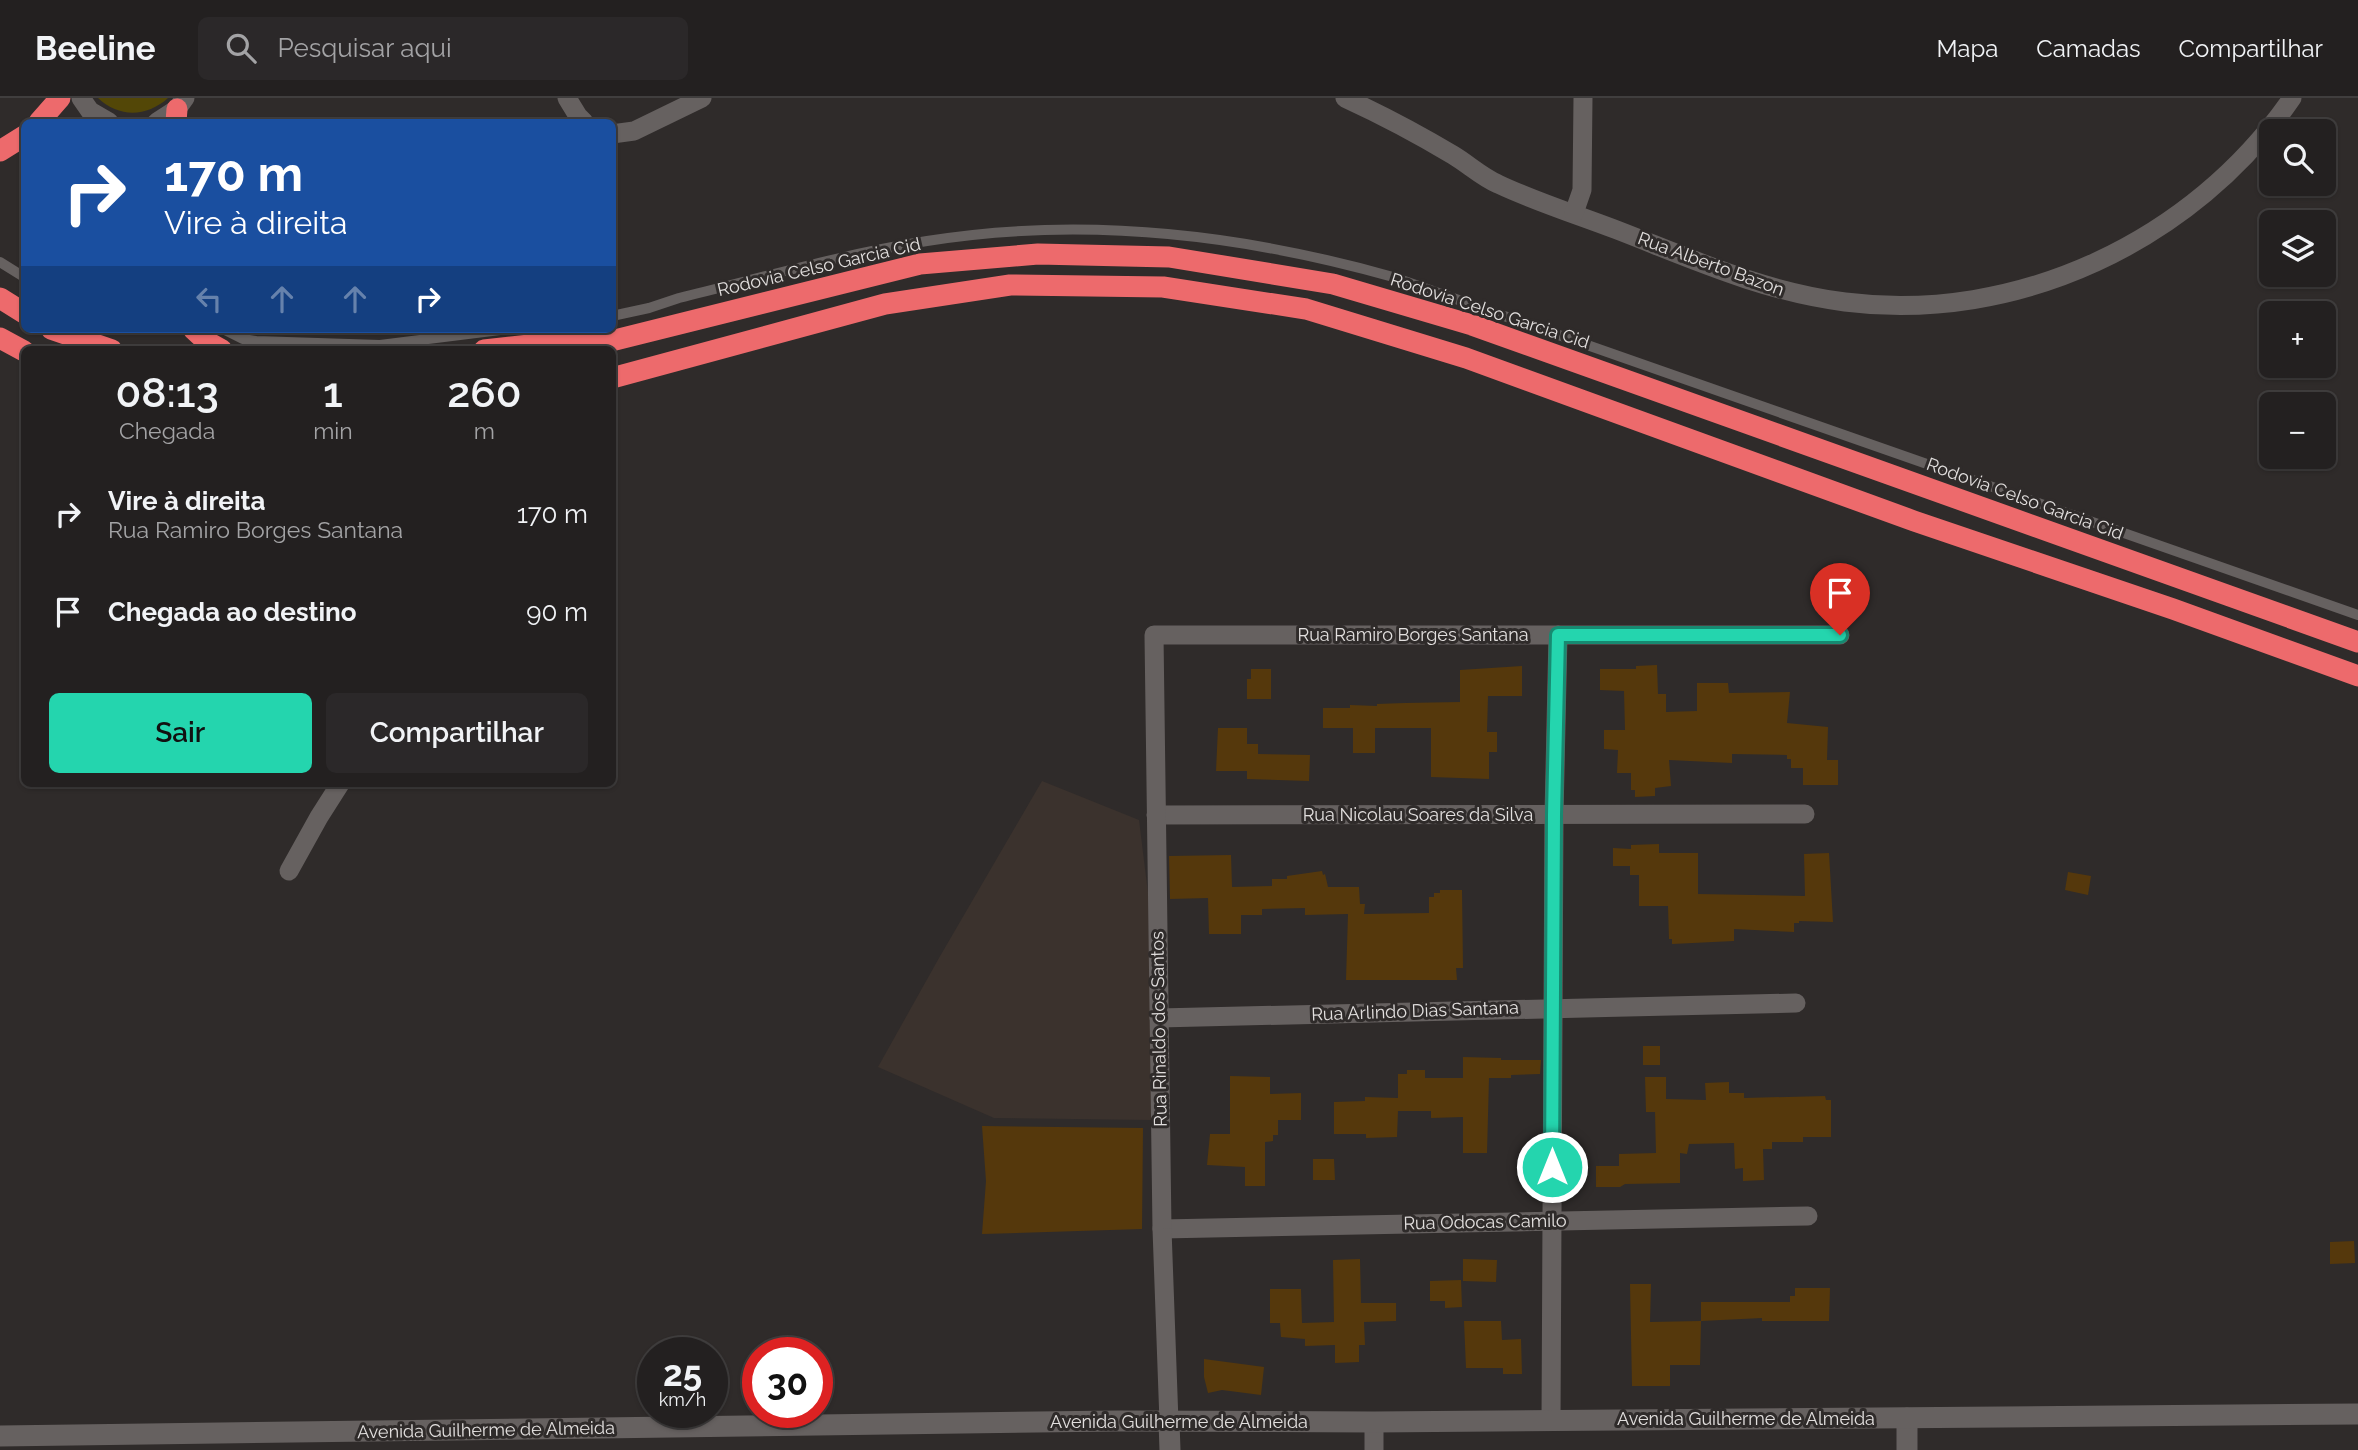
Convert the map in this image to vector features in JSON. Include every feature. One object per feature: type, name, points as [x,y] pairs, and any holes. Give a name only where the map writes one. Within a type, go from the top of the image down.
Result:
[{"type":"highway","points":[[42,119],[61,98]]},
{"type":"highway","points":[[0,151],[21,138]]},
{"type":"highway","name":"Rodovia Celso Garcia Cid","points":[[591,346],[920,264],[1038,254],[1169,257],[1333,284],[1484,330],[2358,642]]},
{"type":"highway","points":[[616,377],[885,304],[1010,285],[1163,287],[1306,309],[1466,358],[1914,522],[2173,609],[2358,676]]},
{"type":"highway","points":[[0,298],[21,311]]},
{"type":"highway","points":[[520,346],[653,331]]},
{"type":"highway","points":[[63,333],[100,346]]},
{"type":"highway","points":[[197,333],[215,346]]},
{"type":"highway","points":[[0,338],[21,349]]},
{"type":"street","points":[[81,98],[90,111],[104,119]]},
{"type":"street","points":[[567,98],[581,119]]},
{"type":"street","points":[[616,133],[634,131],[702,98]]},
{"type":"street","name":"Rua Alberto Bazon","points":[[1345,98],[1367,103],[1496,183],[1735,276],[1809,297],[1885,305],[1961,302],[2036,286],[2072,273],[2144,237],[2178,215],[2229,172],[2266,133],[2292,98]]},
{"type":"street","points":[[1574,213],[1582,190],[1583,98]]},
{"type":"street","points":[[162,119],[179,110]]},
{"type":"street","name":"Rua Ramiro Borges Santana","points":[[1154,635],[1840,635]]},
{"type":"street","name":"Rua Rinaldo dos Santos","points":[[1154,635],[1162,1229],[1169,1422]]},
{"type":"street","points":[[1551,1421],[1554,815],[1558,635]]},
{"type":"street","points":[[289,871],[318,817],[338,787]]},
{"type":"street","name":"Rua Nicolau Soares da Silva","points":[[1156,815],[1805,814]]},
{"type":"street","name":"Rua Arlindo Dias Santana","points":[[1159,1018],[1796,1003]]},
{"type":"street","name":"Rua Odocas Camilo","points":[[1162,1229],[1808,1216]]},
{"type":"street","name":"Avenida Guilherme de Almeida","points":[[0,1436],[1118,1421],[1551,1421],[2358,1413]]},
{"type":"street","points":[[1907,1418],[1908,1450]]},
{"type":"street","points":[[1169,1422],[1170,1450]]},
{"type":"street","points":[[1374,1422],[1374,1450]]},
{"type":"lane","points":[[616,315],[874,250],[984,234],[1099,230],[1158,232],[1277,248],[1392,277],[2358,615]]},
{"type":"lane","points":[[0,262],[21,275]]},
{"type":"lane","points":[[231,333],[256,341],[380,345],[476,333]]},
{"type":"shaded area","points":[[98,98],[168,98],[151,109],[133,113],[115,109]]},
{"type":"shaded area","points":[[1042,781],[1139,820],[1151,917],[1151,1120],[994,1118],[878,1067]]},
{"type":"building","points":[[1657,665],[1658,694],[1666,694],[1666,712],[1697,711],[1697,683],[1728,683],[1729,693],[1790,692],[1787,723],[1828,727],[1827,760],[1838,760],[1838,785],[1803,785],[1803,768],[1791,768],[1791,759],[1787,759],[1787,755],[1732,754],[1732,763],[1669,760],[1671,786],[1655,788],[1655,796],[1635,797],[1635,790],[1631,790],[1631,773],[1617,773],[1618,750],[1604,749],[1604,730],[1625,730],[1624,691],[1600,690],[1600,669],[1636,669],[1636,666]]},
{"type":"building","points":[[1522,666],[1522,696],[1488,696],[1487,732],[1497,732],[1497,752],[1489,752],[1489,779],[1431,777],[1431,728],[1375,728],[1375,753],[1353,753],[1353,728],[1323,728],[1323,708],[1460,702],[1460,670]]},
{"type":"building","points":[[1251,669],[1271,669],[1271,699],[1247,699],[1247,679],[1251,679]]},
{"type":"building","points":[[1218,728],[1247,728],[1247,744],[1258,744],[1258,754],[1310,755],[1309,781],[1247,779],[1247,771],[1216,771]]},
{"type":"building","points":[[1659,844],[1659,853],[1698,853],[1698,894],[1805,896],[1804,854],[1829,853],[1833,922],[1799,921],[1794,923],[1794,932],[1734,929],[1734,941],[1672,944],[1672,939],[1669,939],[1668,906],[1639,906],[1639,875],[1630,875],[1630,866],[1613,866],[1613,848],[1631,849],[1631,845]]},
{"type":"building","points":[[1231,855],[1232,887],[1272,886],[1272,879],[1287,879],[1287,876],[1322,871],[1328,887],[1359,887],[1360,904],[1365,904],[1364,914],[1429,913],[1429,897],[1434,897],[1434,893],[1440,893],[1440,890],[1462,890],[1463,968],[1456,968],[1457,980],[1346,980],[1348,914],[1305,915],[1305,908],[1262,909],[1262,915],[1241,915],[1241,934],[1209,934],[1208,898],[1170,899],[1169,856]]},
{"type":"building","points":[[2068,872],[2091,876],[2088,895],[2065,890]]},
{"type":"building","points":[[1643,1046],[1660,1046],[1660,1065],[1643,1065]]},
{"type":"building","points":[[1463,1057],[1541,1060],[1540,1074],[1489,1078],[1487,1153],[1463,1153],[1463,1117],[1431,1118],[1431,1111],[1398,1111],[1397,1137],[1366,1138],[1366,1134],[1334,1134],[1334,1102],[1365,1101],[1365,1097],[1398,1098],[1398,1074],[1407,1074],[1407,1070],[1425,1070],[1425,1078],[1463,1078]]},
{"type":"building","points":[[1230,1076],[1270,1077],[1270,1094],[1301,1093],[1301,1120],[1278,1120],[1278,1135],[1273,1135],[1273,1141],[1265,1142],[1265,1186],[1245,1186],[1245,1167],[1207,1165],[1210,1134],[1230,1134]]},
{"type":"building","points":[[1645,1077],[1666,1077],[1666,1099],[1706,1100],[1705,1083],[1729,1082],[1729,1093],[1744,1093],[1744,1098],[1825,1096],[1826,1100],[1831,1100],[1831,1137],[1803,1137],[1803,1142],[1772,1142],[1772,1149],[1763,1149],[1764,1180],[1743,1181],[1743,1168],[1735,1169],[1734,1143],[1689,1144],[1687,1154],[1680,1153],[1680,1183],[1596,1187],[1596,1166],[1619,1166],[1619,1154],[1656,1153],[1655,1112],[1646,1112]]},
{"type":"building","points":[[982,1126],[1143,1128],[1142,1229],[982,1234],[986,1181]]},
{"type":"building","points":[[1313,1159],[1334,1159],[1335,1180],[1313,1180]]},
{"type":"building","points":[[2354,1241],[2355,1263],[2330,1264],[2330,1242]]},
{"type":"building","points":[[1360,1259],[1361,1303],[1396,1303],[1396,1321],[1364,1322],[1365,1345],[1359,1345],[1359,1362],[1335,1363],[1335,1345],[1305,1346],[1305,1339],[1281,1337],[1280,1323],[1270,1323],[1270,1289],[1301,1289],[1302,1323],[1334,1322],[1333,1260]]},
{"type":"building","points":[[1463,1259],[1497,1260],[1496,1282],[1463,1281]]},
{"type":"building","points":[[1461,1280],[1462,1307],[1445,1308],[1445,1301],[1430,1301],[1430,1281]]},
{"type":"building","points":[[1630,1284],[1651,1284],[1650,1322],[1701,1321],[1700,1365],[1670,1365],[1670,1386],[1632,1386]]},
{"type":"building","points":[[1795,1288],[1830,1288],[1829,1321],[1762,1321],[1762,1318],[1701,1321],[1701,1302],[1790,1302],[1790,1296],[1795,1296]]},
{"type":"building","points":[[1464,1321],[1501,1321],[1502,1340],[1521,1339],[1522,1374],[1503,1374],[1503,1368],[1466,1368]]},
{"type":"building","points":[[1204,1359],[1264,1367],[1261,1395],[1222,1390],[1208,1393],[1204,1377]]},
{"type":"route","points":[[1552,1167],[1558,635],[1840,635]]}]
